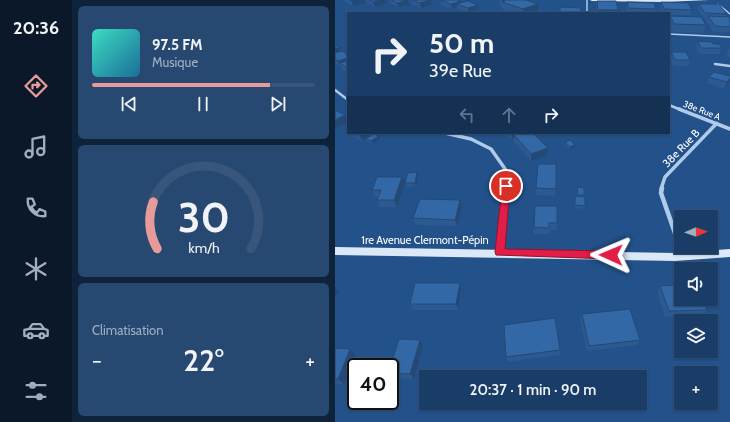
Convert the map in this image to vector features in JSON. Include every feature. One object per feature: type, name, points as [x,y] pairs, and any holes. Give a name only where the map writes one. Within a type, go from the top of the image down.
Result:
[{"type":"street","points":[[592,0],[707,0]]},
{"type":"street","points":[[715,64],[730,66]]},
{"type":"street","points":[[335,90],[347,99]]},
{"type":"street","name":"38e Rue A","points":[[670,105],[730,129]]},
{"type":"street","name":"38e Rue B","points":[[683,256],[661,192],[662,184],[665,176],[717,124]]},
{"type":"street","points":[[449,134],[471,139],[491,150],[508,173],[503,200],[500,252]]},
{"type":"street","name":"1re Avenue Clermont-Pépin","points":[[335,251],[398,253],[500,252],[683,256],[730,253]]},
{"type":"lane","points":[[587,0],[587,12]]},
{"type":"lane","points":[[718,4],[730,14]]},
{"type":"lane","points":[[670,34],[730,37]]},
{"type":"building","points":[[369,0],[382,0],[373,2]]},
{"type":"building","points":[[391,0],[407,0],[397,3]]},
{"type":"building","points":[[412,0],[431,0],[420,3]]},
{"type":"building","points":[[441,0],[458,0],[461,1],[451,4]]},
{"type":"building","points":[[502,0],[526,0],[538,4],[523,9],[502,2],[505,1]]},
{"type":"building","points":[[467,1],[478,5],[468,8],[457,4]]},
{"type":"building","points":[[597,1],[616,1],[618,10],[598,10]]},
{"type":"building","points":[[627,2],[654,3],[656,9],[628,8]]},
{"type":"building","points":[[661,2],[688,3],[692,10],[664,9]]},
{"type":"building","points":[[699,4],[719,4],[727,14],[705,13]]},
{"type":"building","points":[[560,7],[581,8],[581,12],[560,12]]},
{"type":"building","points":[[600,10],[621,11],[621,12],[600,12]]},
{"type":"building","points":[[670,16],[701,17],[706,25],[674,24]]},
{"type":"building","points":[[708,16],[730,17],[730,27],[715,26]]},
{"type":"building","points":[[698,41],[719,44],[722,48],[701,48]]},
{"type":"building","points":[[342,51],[347,54],[347,58],[338,61],[335,59],[335,53]]},
{"type":"building","points":[[671,52],[686,52],[690,60],[675,60]]},
{"type":"building","points":[[347,61],[347,67],[340,63]]},
{"type":"building","points":[[714,72],[730,76],[730,78],[727,82],[709,77]]},
{"type":"building","points":[[335,110],[345,115],[335,120]]},
{"type":"building","points":[[373,134],[379,136],[371,141],[366,139]]},
{"type":"building","points":[[534,134],[548,148],[531,154],[514,135]]},
{"type":"building","points":[[570,140],[575,145],[570,147],[565,142]]},
{"type":"building","points":[[538,164],[556,164],[556,189],[536,188]]},
{"type":"building","points":[[417,172],[415,183],[405,183],[408,173]]},
{"type":"building","points":[[377,177],[402,177],[394,200],[377,200],[381,190],[372,190]]},
{"type":"building","points":[[577,187],[584,188],[584,195],[578,195]]},
{"type":"building","points":[[575,196],[585,197],[585,206],[575,205]]},
{"type":"building","points":[[420,199],[460,200],[455,220],[413,218]]},
{"type":"building","points":[[535,206],[557,206],[557,223],[549,223],[549,228],[534,227]]},
{"type":"building","points":[[415,283],[460,283],[456,304],[410,304]]},
{"type":"building","points":[[674,285],[674,306],[706,306],[707,310],[669,311],[660,286]]},
{"type":"building","points":[[630,309],[640,340],[589,346],[582,314]]},
{"type":"building","points":[[555,318],[560,350],[506,357],[504,325]]},
{"type":"building","points":[[399,339],[420,340],[410,374],[399,373],[399,358],[393,358]]},
{"type":"building","points":[[335,348],[350,349],[338,379],[335,379]]},
{"type":"route","points":[[506,186],[503,200],[500,252],[611,255]]}]
